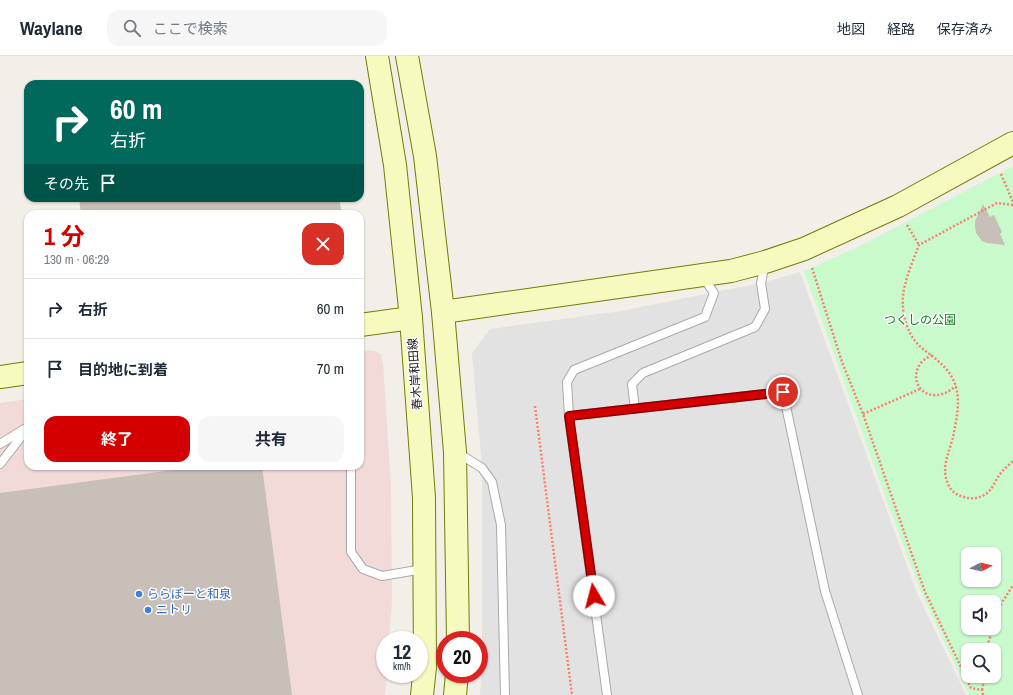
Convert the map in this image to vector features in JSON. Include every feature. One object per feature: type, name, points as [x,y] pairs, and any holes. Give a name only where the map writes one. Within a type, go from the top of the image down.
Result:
[{"type":"main road","name":"春木岸和田線","points":[[377,56],[395,165],[411,318],[424,498],[425,666],[422,695]]},
{"type":"main road","points":[[408,56],[425,156],[443,312],[455,452],[458,631]]},
{"type":"main road","points":[[443,312],[730,270],[765,262],[804,249],[898,206],[1013,144]]},
{"type":"main road","points":[[364,324],[411,318]]},
{"type":"main road","points":[[0,377],[24,374]]},
{"type":"main road","points":[[455,695],[456,683]]},
{"type":"lane","points":[[635,409],[632,384],[643,373],[755,327],[765,309],[761,283],[765,262]]},
{"type":"lane","points":[[607,695],[569,416],[567,382],[574,370],[705,317],[714,293],[701,274]]},
{"type":"lane","points":[[569,416],[783,392],[825,591],[858,695]]},
{"type":"lane","points":[[0,444],[24,429]]},
{"type":"lane","points":[[0,464],[24,432]]},
{"type":"lane","points":[[455,452],[482,468],[492,482],[501,525],[505,695]]},
{"type":"lane","points":[[351,470],[351,552],[363,569],[382,576],[424,569]]},
{"type":"path","points":[[1000,173],[1013,202]]},
{"type":"path","points":[[1013,205],[997,203],[919,245],[904,286],[903,310],[909,332],[922,348],[939,361],[950,375],[956,386],[959,405],[954,433],[945,461],[945,477],[950,488],[957,496],[972,499],[985,495],[993,487],[1001,473],[1013,461]]},
{"type":"path","points":[[804,249],[812,268],[842,362],[863,414],[925,592],[972,688],[982,690]]},
{"type":"path","points":[[932,355],[921,363],[917,372],[917,381],[920,389],[925,394],[934,395],[943,394],[956,386]]},
{"type":"path","points":[[863,414],[920,389]]},
{"type":"path","points":[[535,406],[572,695]]},
{"type":"path","points":[[1001,604],[1013,585]]},
{"type":"path","points":[[983,695],[982,690],[984,683]]},
{"type":"shaded area","points":[[800,272],[917,593],[966,695],[480,695],[481,683],[488,683],[488,631],[482,631],[482,468],[472,353],[490,329],[621,311],[761,283]]},
{"type":"shaded area","name":"ららぽーと和泉","points":[[364,350],[374,351],[381,354],[383,364],[391,485],[392,602],[390,631],[376,631],[376,683],[386,683],[385,695],[0,695],[0,403],[24,400],[24,470],[364,470]]},
{"type":"green space","name":"つくしの公園","points":[[1013,166],[1013,695],[969,695],[963,683],[1001,683],[1001,643],[961,643],[961,678],[921,592],[804,271],[858,247]]},
{"type":"building","points":[[80,202],[340,202],[341,210],[80,210]]},
{"type":"building","points":[[983,204],[990,217],[994,215],[1002,232],[1000,234],[1005,245],[982,241],[976,233],[975,221]]},
{"type":"building","name":"ららぽーと和泉","points":[[173,470],[263,470],[292,695],[0,695],[0,493]]},
{"type":"place","name":"ららぽーと和泉","points":[[139,594]]},
{"type":"place","name":"ニトリ","points":[[148,610]]},
{"type":"route","points":[[594,596],[569,416],[783,392]]}]
